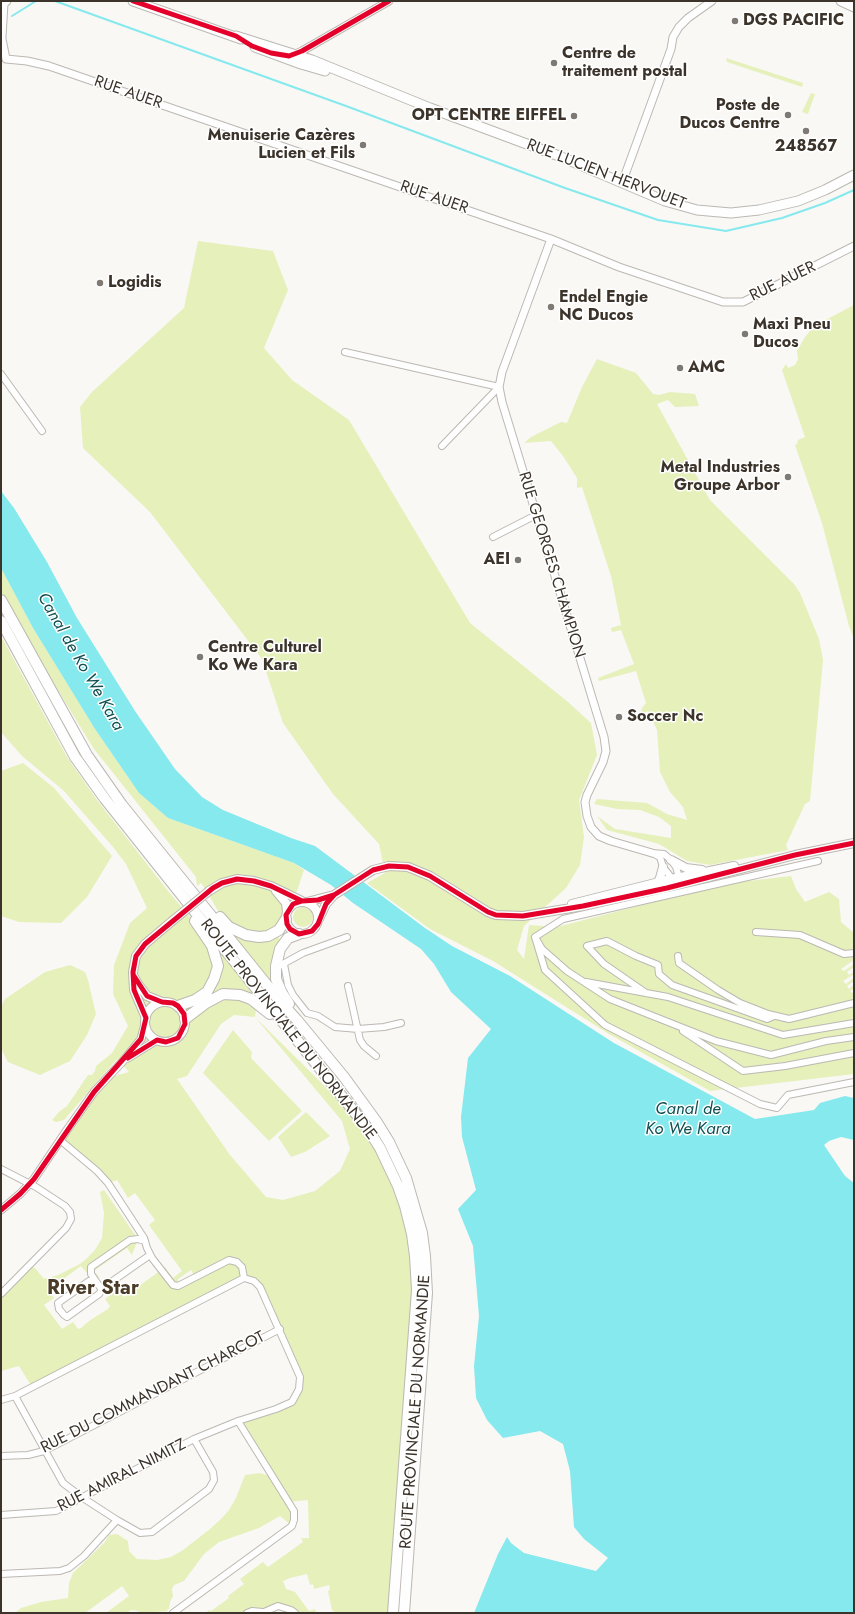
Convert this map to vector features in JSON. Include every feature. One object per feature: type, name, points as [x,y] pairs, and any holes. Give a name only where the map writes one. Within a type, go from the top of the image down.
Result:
[{"type":"highway","name":"ROUTE PROVINCIALE DU NORMANDIE","points":[[1,600],[87,755],[122,806],[294,1037],[368,1129],[380,1148],[400,1193],[412,1234],[417,1290],[393,1613]]},
{"type":"highway","name":"ROUTE PROVINCIALE DU NORMANDIE","points":[[1,621],[75,757],[105,799],[297,1020],[344,1077],[389,1142],[406,1178],[422,1233],[427,1293],[404,1613]]},
{"type":"highway","points":[[183,889],[206,901],[229,927],[246,935],[259,937],[268,936],[278,930],[287,916]]},
{"type":"highway","points":[[178,1006],[195,1000],[207,992],[214,979],[218,966],[212,946],[183,889]]},
{"type":"highway","points":[[297,1020],[276,979],[280,965],[280,949],[288,938],[299,934]]},
{"type":"highway","points":[[185,1019],[206,1003],[223,994],[240,995],[261,1006],[294,1037]]},
{"type":"main road","points":[[133,1],[236,36]]},
{"type":"main road","points":[[844,1],[854,7]]},
{"type":"main road","name":"RUE LUCIEN HERVOUET","points":[[236,36],[252,46],[301,64],[362,82]]},
{"type":"main road","name":"RUE LUCIEN HERVOUET","points":[[236,36],[312,60],[362,82],[559,156],[665,201],[697,210],[731,213],[758,210],[798,201],[825,190],[854,175]]},
{"type":"main road","points":[[271,886],[286,903],[290,929],[299,934],[303,934],[312,931],[318,924],[326,904],[336,894],[373,870],[389,866],[408,868],[430,876],[488,912],[496,915],[523,916],[614,899],[775,860],[854,843]]},
{"type":"main road","points":[[671,860],[686,868],[713,870]]},
{"type":"main road","points":[[540,913],[583,900],[658,882],[675,880],[761,860],[775,860]]},
{"type":"main road","points":[[658,882],[663,866]]},
{"type":"main road","points":[[134,976],[147,996],[162,1002],[173,1003],[181,1010],[185,1019],[184,1030],[178,1038],[166,1042],[157,1040],[149,1035],[134,990],[133,972],[136,956],[146,944],[209,891],[222,883],[237,879],[254,880],[311,904],[317,910],[319,919]]},
{"type":"main road","points":[[287,916],[293,904],[336,894]]},
{"type":"main road","points":[[145,1021],[152,1008],[162,1002]]},
{"type":"street","points":[[271,53],[289,56],[296,54],[389,1]]},
{"type":"street","points":[[622,183],[669,54],[673,37],[679,27],[688,18],[712,1]]},
{"type":"street","name":"RUE AUER","points":[[4,3],[2,35],[3,60],[27,61],[49,66],[551,239],[619,267],[723,302],[743,302],[854,246]]},
{"type":"street","points":[[312,46],[310,55],[312,60]]},
{"type":"street","name":"RUE GEORGES CHAMPION","points":[[551,239],[502,372],[499,387],[502,402],[604,737],[606,751],[603,762],[587,795],[585,802],[587,816],[591,827],[600,836],[611,841],[652,853],[664,854],[671,860]]},
{"type":"street","points":[[345,352],[499,387]]},
{"type":"street","points":[[1,374],[42,431]]},
{"type":"street","points":[[442,446],[499,387]]},
{"type":"street","points":[[493,537],[536,515]]},
{"type":"street","points":[[652,853],[660,857],[663,866],[675,880]]},
{"type":"street","points":[[671,860],[676,867],[675,880]]},
{"type":"street","points":[[535,936],[564,920],[818,861]]},
{"type":"street","points":[[614,899],[675,880],[689,882]]},
{"type":"street","points":[[756,932],[800,935],[844,954],[854,953]]},
{"type":"street","points":[[535,936],[542,949],[567,971],[610,999],[716,1041],[771,1055],[826,1041],[854,1037]]},
{"type":"street","points":[[535,936],[545,970],[605,1025],[760,1104],[777,1108],[788,1095],[854,1082]]},
{"type":"street","points":[[347,937],[303,953],[280,965],[293,996],[307,1013],[318,1016],[335,1027],[358,1029],[384,1027],[401,1023]]},
{"type":"street","points":[[646,993],[604,964],[587,946],[607,941],[636,956],[658,965],[659,974],[672,985],[767,1019],[774,1016]]},
{"type":"street","points":[[678,956],[679,963],[718,990],[740,1003],[774,1016],[789,1019],[854,1003]]},
{"type":"street","points":[[582,981],[668,997],[783,1035],[854,1022]]},
{"type":"street","points":[[348,986],[360,1040],[364,1046],[376,1056]]},
{"type":"street","points":[[1,1210],[30,1184],[94,1092],[141,1039],[145,1021]]},
{"type":"street","points":[[672,1023],[743,1070],[785,1066],[854,1053]]},
{"type":"street","points":[[123,1061],[157,1040]]},
{"type":"street","points":[[1,1400],[15,1396],[244,1278],[242,1267],[237,1262],[229,1260],[178,1286],[173,1285],[150,1254],[144,1238],[108,1183],[97,1171],[60,1140]]},
{"type":"street","points":[[1,1169],[30,1184],[65,1206],[70,1212],[71,1219],[66,1228],[1,1294]]},
{"type":"street","points":[[102,1290],[91,1274],[91,1267],[130,1240],[138,1239],[145,1241]]},
{"type":"street","points":[[95,1280],[89,1281],[58,1303],[59,1309],[64,1315],[67,1317],[150,1254]]},
{"type":"street","name":"RUE AMIRAL NIMITZ","points":[[1,1515],[56,1511],[194,1439],[238,1421],[276,1409],[292,1402],[299,1389],[300,1377],[280,1329],[260,1287],[254,1281],[244,1278]]},
{"type":"street","name":"RUE DU COMMANDANT CHARCOT","points":[[1,1456],[28,1455],[44,1451],[280,1329]]},
{"type":"street","points":[[15,1396],[63,1483],[82,1498],[140,1533],[152,1532],[209,1490],[214,1480],[213,1472],[194,1439]]},
{"type":"street","points":[[173,1613],[292,1526],[294,1511],[238,1421]]},
{"type":"street","points":[[1,1574],[60,1571],[69,1568],[84,1556],[117,1520]]},
{"type":"street","points":[[247,1613],[252,1611],[263,1613],[278,1606],[291,1610],[295,1613]]},
{"type":"green space","points":[[726,58],[803,83],[802,87],[727,62]]},
{"type":"green space","points":[[811,93],[815,94],[808,114],[802,112]]},
{"type":"green space","points":[[198,241],[273,251],[288,290],[264,348],[292,380],[349,420],[470,623],[568,702],[591,723],[597,755],[579,800],[584,837],[580,865],[566,888],[524,926],[517,950],[524,959],[529,925],[557,927],[723,884],[791,876],[796,889],[805,902],[829,892],[839,899],[841,922],[854,933],[854,960],[841,969],[844,971],[854,964],[854,967],[847,972],[849,975],[854,972],[854,974],[843,981],[846,984],[854,978],[854,981],[847,986],[849,989],[854,985],[854,988],[850,991],[852,993],[854,992],[854,1074],[710,1091],[609,1034],[493,961],[430,929],[367,883],[385,873],[379,844],[333,794],[283,723],[262,659],[150,512],[83,448],[80,407],[92,392],[184,308]]},
{"type":"green space","points":[[854,305],[854,639],[849,626],[822,523],[795,445],[797,444],[798,440],[805,437],[782,370],[786,364],[788,368],[795,365],[798,359],[797,351],[805,337],[814,326]]},
{"type":"green space","points":[[597,359],[636,373],[653,394],[659,395],[670,392],[695,394],[699,406],[675,407],[668,400],[657,404],[710,500],[794,584],[800,593],[819,639],[823,660],[810,801],[805,804],[786,845],[788,850],[710,865],[687,861],[659,844],[607,830],[597,816],[615,829],[671,838],[671,826],[659,817],[640,810],[617,809],[594,804],[597,799],[647,803],[667,814],[687,820],[683,807],[670,792],[660,772],[657,730],[648,711],[640,715],[642,708],[646,703],[636,671],[599,681],[598,678],[634,664],[621,630],[612,632],[611,628],[621,625],[611,576],[582,487],[577,488],[577,478],[551,441],[524,443],[531,437],[561,422],[567,423],[582,387]]},
{"type":"green space","points":[[1,568],[33,628],[95,729],[139,793],[168,818],[294,863],[304,870],[297,891],[276,934],[281,941],[278,993],[234,938],[201,883],[197,886],[196,877],[94,749],[1,598]]},
{"type":"green space","points":[[1,636],[67,757],[97,800],[168,891],[258,997],[255,1017],[368,1129],[398,1186],[415,1256],[393,1613],[336,1613],[332,1610],[328,1591],[330,1590],[329,1585],[314,1589],[313,1584],[310,1585],[307,1574],[283,1581],[286,1589],[295,1592],[309,1611],[315,1609],[316,1613],[295,1613],[278,1606],[262,1613],[205,1613],[209,1610],[211,1611],[229,1598],[228,1596],[244,1584],[240,1579],[263,1562],[268,1567],[303,1542],[301,1538],[309,1538],[308,1500],[288,1502],[294,1511],[292,1526],[280,1516],[259,1528],[219,1542],[204,1554],[184,1581],[174,1585],[172,1589],[173,1596],[169,1609],[167,1609],[168,1611],[140,1613],[138,1611],[131,1610],[127,1613],[106,1613],[129,1596],[122,1586],[85,1613],[15,1613],[21,1608],[41,1602],[68,1598],[69,1583],[73,1573],[105,1542],[109,1535],[117,1534],[128,1541],[129,1551],[137,1559],[157,1560],[171,1557],[183,1550],[210,1529],[229,1510],[236,1498],[245,1475],[260,1473],[272,1477],[238,1421],[292,1402],[300,1377],[260,1287],[244,1278],[32,1387],[19,1366],[1,1371],[1,1294],[29,1266],[35,1268],[44,1279],[58,1275],[80,1264],[95,1250],[102,1238],[104,1213],[100,1192],[104,1190],[138,1239],[132,1255],[127,1248],[94,1271],[100,1278],[87,1273],[81,1266],[51,1288],[49,1291],[54,1298],[44,1305],[62,1329],[73,1322],[78,1329],[81,1328],[108,1309],[110,1306],[105,1299],[118,1289],[124,1297],[165,1267],[173,1278],[182,1271],[149,1225],[155,1220],[135,1193],[128,1198],[117,1180],[108,1183],[63,1142],[107,1078],[129,1072],[117,1059],[64,1120],[56,1122],[52,1120],[67,1106],[88,1075],[92,1075],[95,1071],[96,1066],[112,1053],[128,1026],[113,994],[114,965],[130,923],[147,908],[126,864],[113,847],[64,791],[22,756],[1,732]],"holes":[[[234,1015],[255,1017],[342,1121],[350,1149],[340,1171],[315,1191],[283,1200],[266,1197],[230,1155],[177,1079],[187,1076],[221,1024]],[[191,1270],[195,1277],[178,1286],[178,1279]]]},
{"type":"green space","points":[[23,763],[54,788],[112,856],[87,897],[61,923],[19,922],[1,916],[1,771]]},
{"type":"green space","points":[[303,907],[310,910],[313,917],[310,924],[303,927],[296,924],[293,917],[296,910]]},
{"type":"green space","points":[[70,965],[85,972],[88,980],[96,1014],[87,1035],[70,1061],[40,1075],[8,1062],[1,1048],[1,1007],[5,999],[45,972]]},
{"type":"green space","points":[[233,1030],[252,1052],[251,1058],[302,1111],[269,1141],[203,1073]]},
{"type":"green space","points":[[306,1112],[330,1136],[305,1152],[291,1157],[278,1137]]},
{"type":"water","name":"Canal de Ko We Kara","points":[[1,491],[14,508],[47,562],[77,618],[135,711],[175,769],[202,797],[223,810],[291,838],[315,846],[425,928],[452,946],[510,976],[614,1043],[755,1119],[814,1110],[820,1103],[845,1096],[854,1098],[854,1140],[841,1137],[829,1141],[824,1145],[845,1176],[854,1183],[854,1613],[474,1613],[498,1554],[507,1537],[511,1543],[524,1553],[596,1571],[608,1558],[584,1539],[574,1527],[570,1471],[563,1444],[540,1431],[503,1438],[487,1420],[476,1398],[474,1366],[479,1316],[473,1246],[458,1209],[476,1190],[462,1137],[461,1117],[468,1058],[491,1029],[451,992],[434,964],[421,949],[353,903],[331,885],[294,863],[168,818],[139,793],[95,729],[33,628],[1,568]]},
{"type":"waterway","points":[[12,16],[36,1]]},
{"type":"waterway","points":[[55,1],[346,106],[565,188],[658,220],[726,231],[782,218],[825,203],[854,190]]},
{"type":"transit line","points":[[133,1],[236,36],[252,46],[271,53],[289,56],[302,51],[389,1]]},
{"type":"transit line","points":[[334,895],[373,870],[389,866],[408,867],[430,876],[488,912],[496,915],[523,916],[583,906],[667,888],[795,855],[854,843]]},
{"type":"transit line","points":[[1,1210],[20,1194],[34,1179],[94,1092],[141,1039],[146,1018],[134,990],[133,972],[136,956],[145,944],[213,888],[222,883],[237,879],[254,881],[271,886],[302,901]]},
{"type":"transit line","points":[[334,895],[326,904],[318,924],[312,931],[299,934],[290,929],[287,924],[286,915],[293,904],[302,901],[318,900],[334,895]]},
{"type":"transit line","points":[[128,1058],[157,1040],[166,1042],[178,1038],[185,1024],[184,1014],[178,1006],[173,1003],[162,1002],[147,996],[134,976]]},
{"type":"place","name":"DGS PACIFIC","points":[[735,21]]},
{"type":"place","name":"Centre de traitement postal","points":[[554,63]]},
{"type":"place","name":"Poste de Ducos Centre","points":[[788,115]]},
{"type":"place","name":"OPT CENTRE EIFFEL","points":[[574,116]]},
{"type":"place","name":"248567","points":[[806,131]]},
{"type":"place","name":"Menuiserie Cazères Lucien et Fils","points":[[363,145]]},
{"type":"place","name":"Logidis","points":[[100,283]]},
{"type":"place","name":"Endel Engie NC Ducos","points":[[551,307]]},
{"type":"place","name":"Maxi Pneu Ducos","points":[[745,334]]},
{"type":"place","name":"AMC","points":[[680,368]]},
{"type":"place","name":"Metal Industries Groupe Arbor","points":[[788,477]]},
{"type":"place","name":"AEI","points":[[518,560]]},
{"type":"place","name":"Centre Culturel Ko We Kara","points":[[200,657]]},
{"type":"place","name":"Soccer Nc","points":[[619,717]]},
{"type":"district","name":"River Star","points":[[93,1289]]}]
